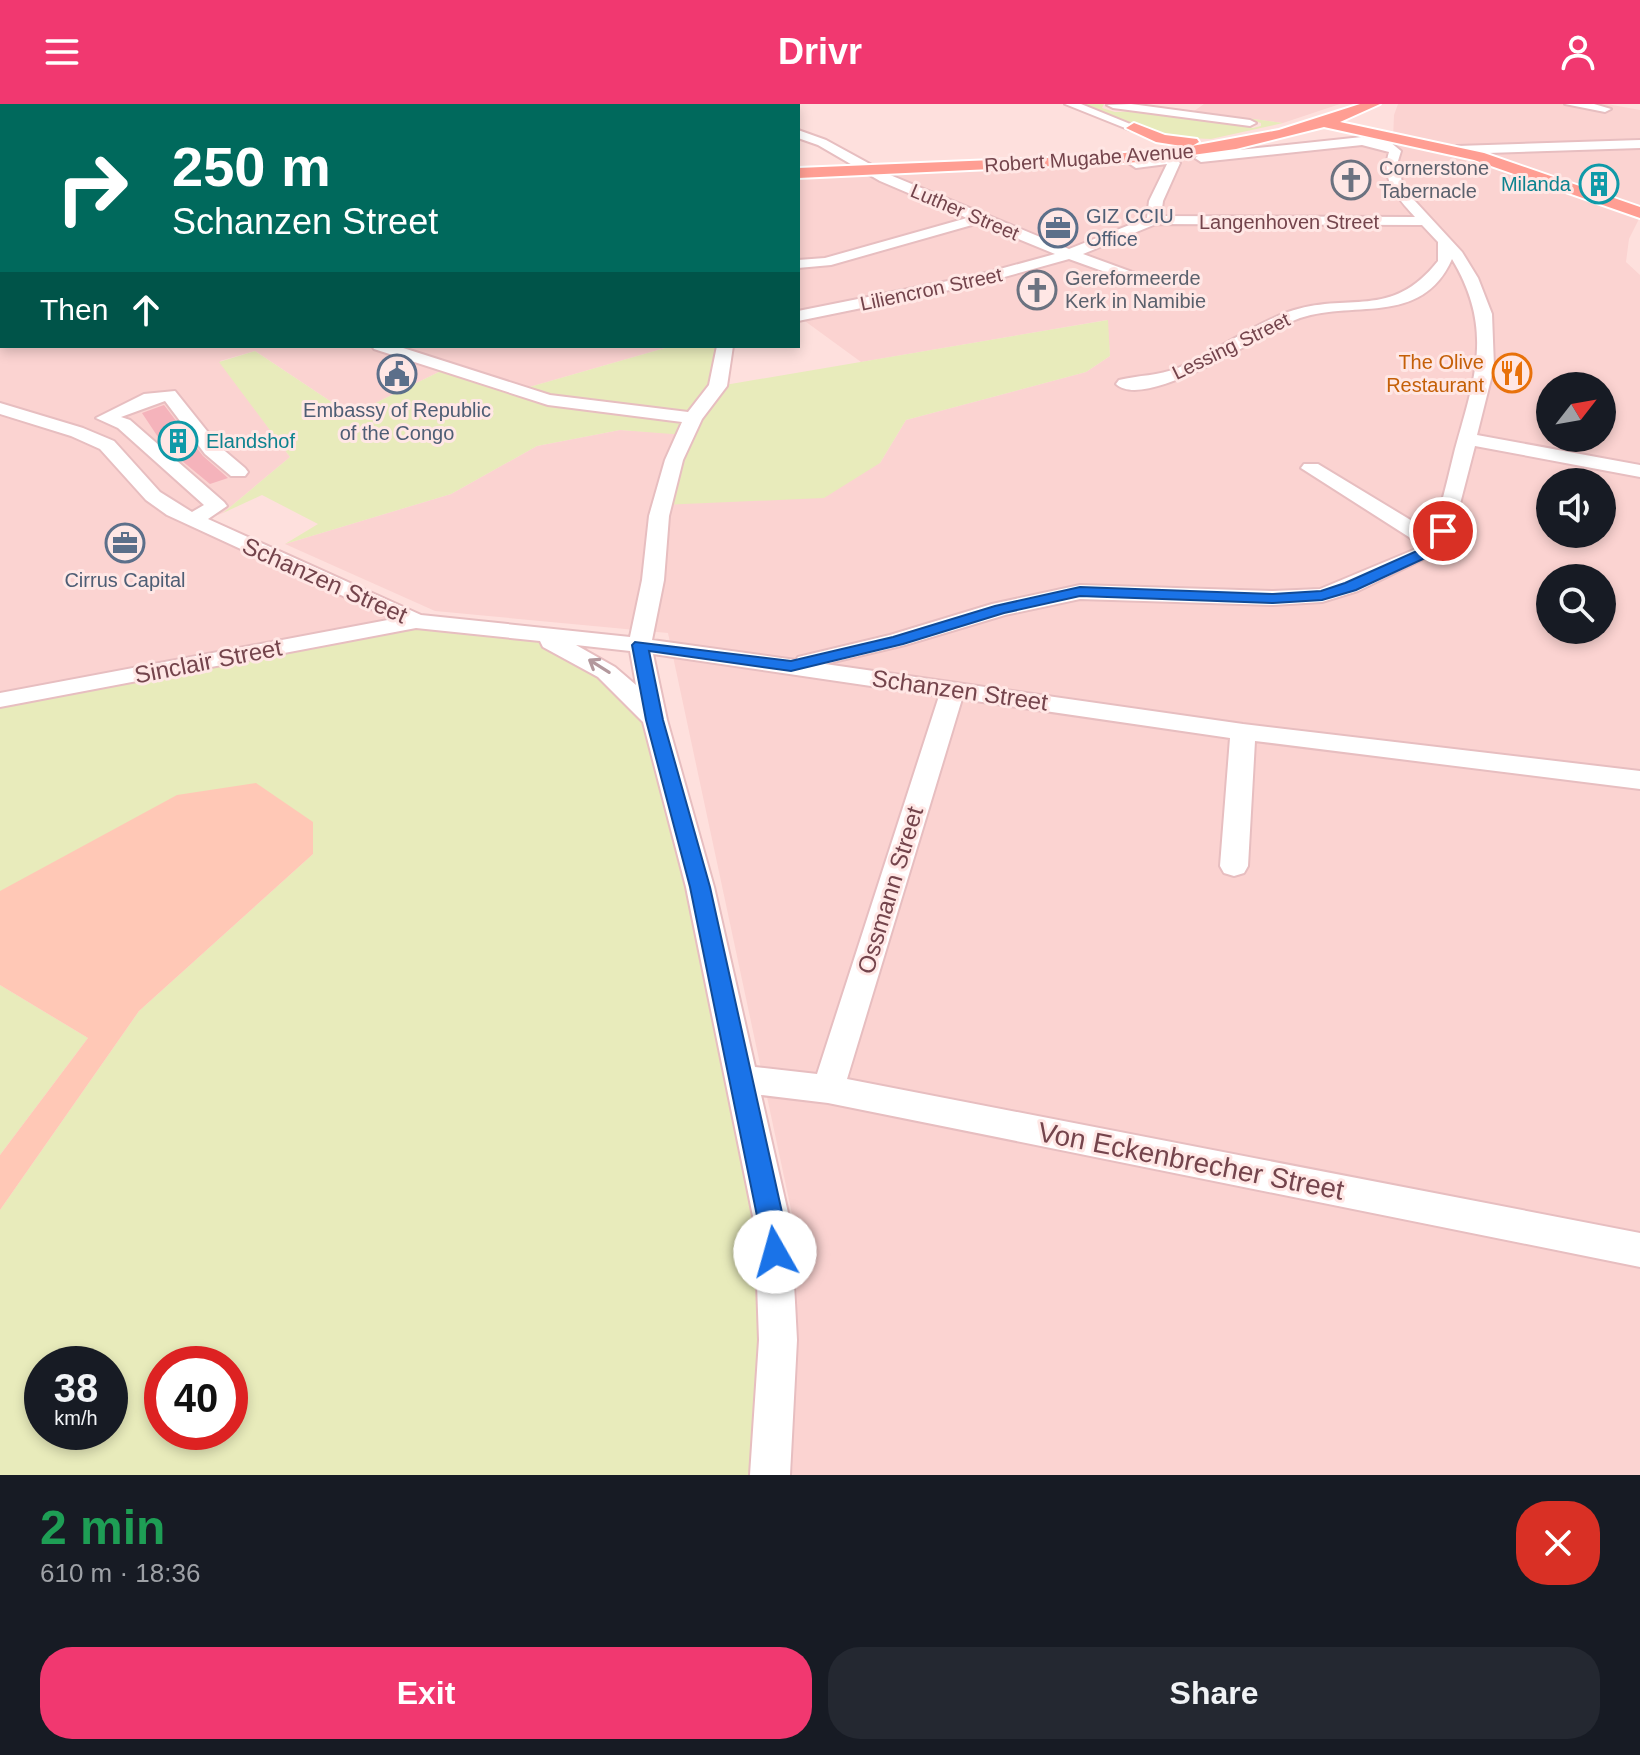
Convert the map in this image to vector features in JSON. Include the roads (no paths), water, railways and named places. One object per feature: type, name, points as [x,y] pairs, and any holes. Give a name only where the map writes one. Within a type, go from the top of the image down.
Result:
[{"type":"main road","points":[[1362,106],[1345,120],[1366,134]]},
{"type":"main road","name":"Robert Mugabe Avenue","points":[[801,169],[1073,162],[1163,154],[1293,133],[1362,106]]},
{"type":"main road","points":[[1320,122],[1385,138],[1457,150],[1515,167],[1640,213]]},
{"type":"main road","name":"Robert Mugabe Avenue","points":[[866,168],[911,163],[1163,154],[1320,122]]},
{"type":"main road","points":[[1134,128],[1174,141],[1219,141]]},
{"type":"main road","points":[[1116,154],[1141,143],[1144,135],[1134,128]]},
{"type":"main road","points":[[1293,133],[1385,138]]},
{"type":"main road","points":[[801,169],[834,157],[840,150],[911,163]]},
{"type":"main road","points":[[944,167],[1136,164]]},
{"type":"street","points":[[1071,104],[1134,128]]},
{"type":"street","points":[[1181,113],[1195,104]]},
{"type":"street","points":[[1571,104],[1605,109]]},
{"type":"street","points":[[1113,105],[1250,123]]},
{"type":"street","name":"Luther Street","points":[[800,135],[840,150],[866,168],[979,219],[1138,279]]},
{"type":"street","points":[[791,666],[897,640],[1000,609],[1080,592],[1273,598],[1322,595],[1388,570],[1437,545],[1486,367],[1484,314],[1471,278],[1445,241],[1397,189],[1392,161],[1395,151],[1386,145],[1362,141],[1201,158]]},
{"type":"street","points":[[1457,150],[1640,144]]},
{"type":"street","points":[[1136,164],[1158,163],[1163,154],[1174,163],[1165,176],[1156,201],[1154,220]]},
{"type":"street","points":[[1136,164],[1158,168],[1165,176]]},
{"type":"street","points":[[800,264],[826,262],[979,219]]},
{"type":"street","name":"Langenhoven Street","points":[[1154,220],[1424,221]]},
{"type":"street","name":"Liliencron Street","points":[[800,316],[980,280],[1067,254],[1154,220]]},
{"type":"street","name":"Lessing Street","points":[[1125,384],[1154,382],[1224,352],[1299,313],[1381,303],[1409,296],[1426,283],[1445,261],[1445,241]]},
{"type":"street","points":[[386,348],[548,400],[693,418]]},
{"type":"street","points":[[725,348],[718,386],[693,418],[674,460],[660,512],[653,580],[640,645],[655,720],[700,887],[773,1226],[778,1340],[770,1475]]},
{"type":"street","points":[[77,432],[150,398],[172,396],[212,450],[238,472]]},
{"type":"street","name":"Schanzen Street","points":[[0,408],[77,432],[107,445],[153,496],[191,520],[416,621],[640,645],[1243,732],[1640,780]]},
{"type":"street","points":[[105,418],[124,424],[217,506],[191,520]]},
{"type":"street","points":[[1467,439],[1640,471]]},
{"type":"street","points":[[1311,468],[1437,545]]},
{"type":"street","name":"Sinclair Street","points":[[0,700],[416,621]]},
{"type":"street","points":[[501,628],[544,639],[596,662],[625,684],[655,720]]},
{"type":"street","points":[[856,675],[867,655],[897,640]]},
{"type":"street","name":"Ossmann Street","points":[[828,1089],[953,690]]},
{"type":"street","points":[[1234,866],[1243,732]]},
{"type":"street","name":"Von Eckenbrecher Street","points":[[741,1079],[828,1089],[1640,1250]]},
{"type":"place","name":"Cornerstone Tabernacle","points":[[1351,180]]},
{"type":"place","name":"Milanda","points":[[1599,184]]},
{"type":"place","name":"GIZ CCIU Office","points":[[1058,228]]},
{"type":"place","name":"Gereformeerde Kerk in Namibie","points":[[1037,290]]},
{"type":"place","name":"The Olive Restaurant","points":[[1512,373]]},
{"type":"place","name":"Embassy of Republic of the Congo","points":[[397,374]]},
{"type":"place","name":"Elandshof","points":[[178,441]]},
{"type":"place","name":"Cirrus Capital","points":[[125,543]]}]
